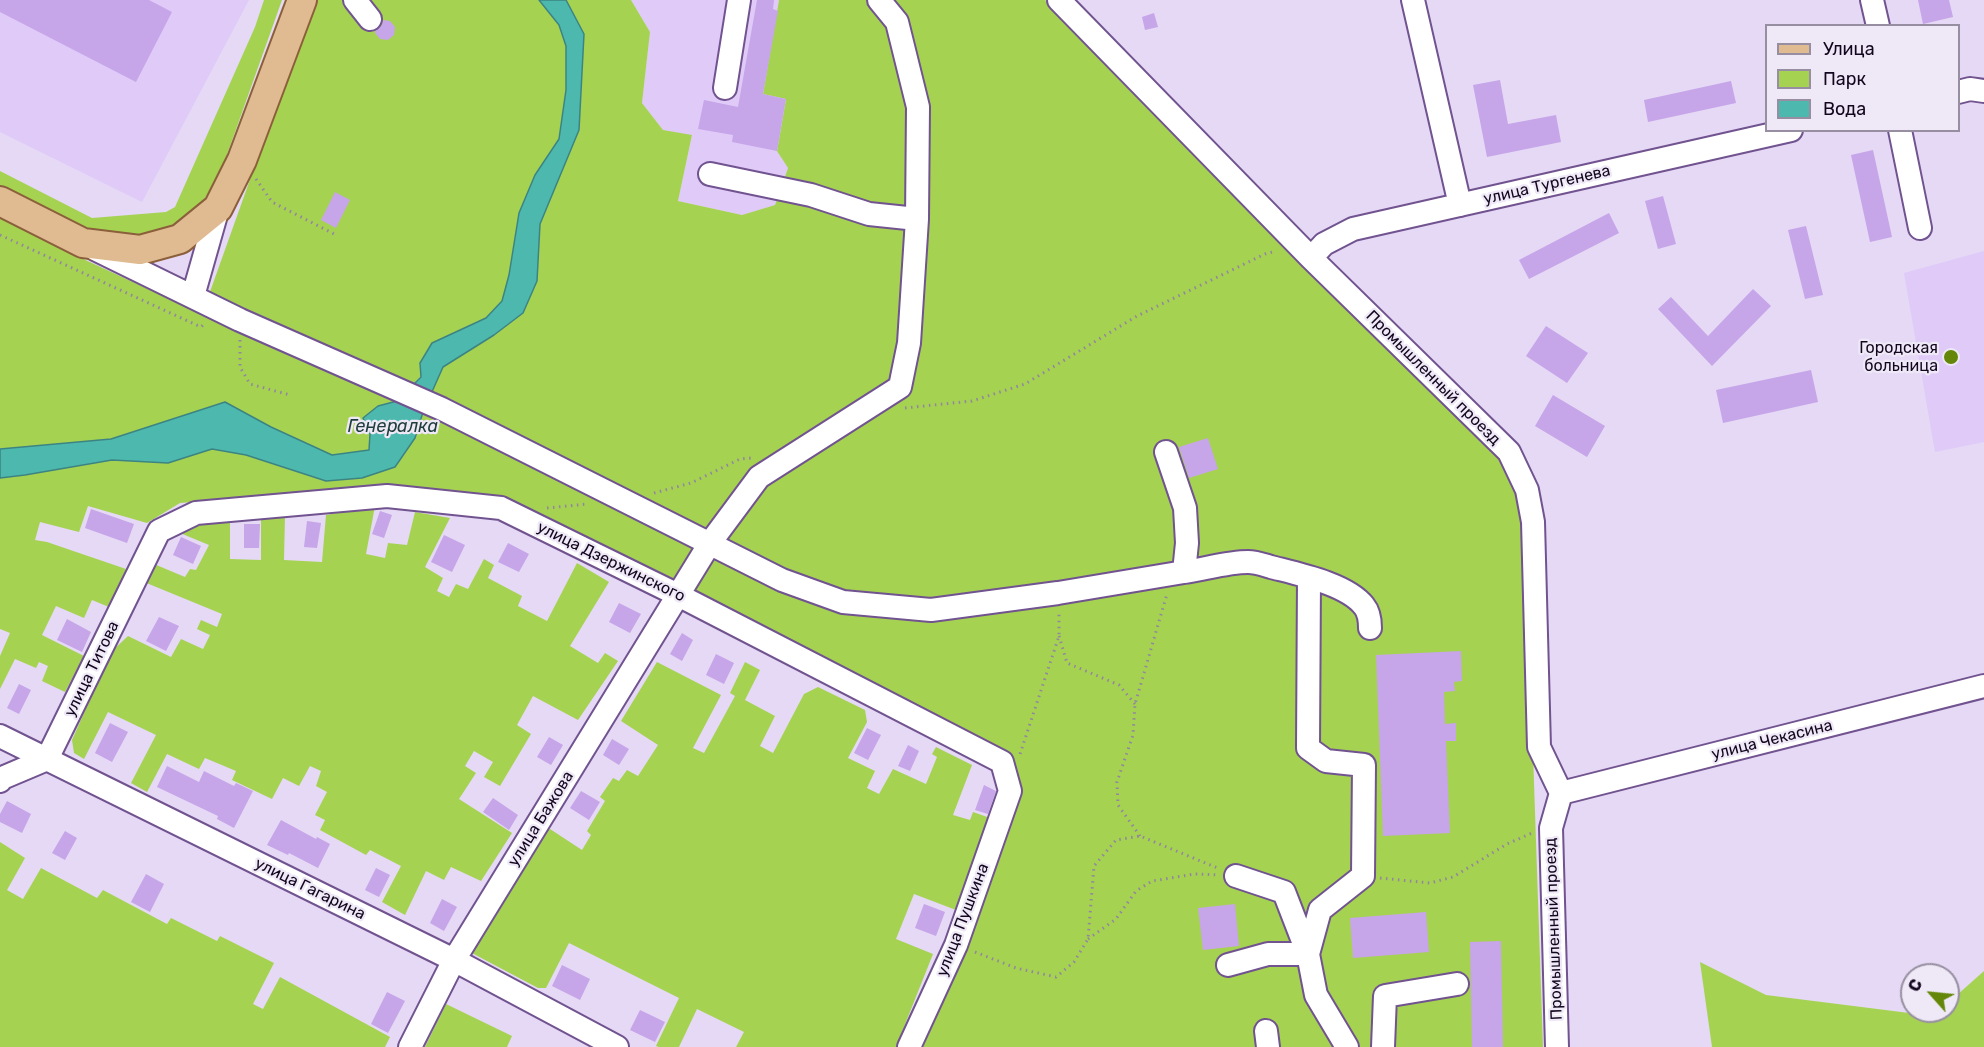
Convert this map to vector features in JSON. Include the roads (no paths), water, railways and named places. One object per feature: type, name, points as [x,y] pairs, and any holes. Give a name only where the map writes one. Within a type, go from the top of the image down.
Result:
[{"type":"main road","points":[[0,201],[83,243],[140,250],[180,240],[218,208],[242,159],[302,0]]},
{"type":"street","points":[[355,0],[370,19]]},
{"type":"street","points":[[724,88],[739,0]]},
{"type":"street","name":"улица Бажова","points":[[410,1047],[454,960],[710,543],[759,477],[900,387],[909,343],[917,219],[918,107],[897,22],[879,0]]},
{"type":"street","name":"Промышленный проезд","points":[[1059,0],[1311,258],[1509,452],[1527,490],[1533,522],[1539,747],[1560,793],[1551,828],[1557,1047]]},
{"type":"street","points":[[1413,0],[1460,205]]},
{"type":"street","points":[[1872,0],[1878,24]]},
{"type":"street","name":"улица Тургенева","points":[[1311,258],[1324,244],[1353,229],[1782,132]]},
{"type":"street","points":[[1900,132],[1920,228]]},
{"type":"street","points":[[710,174],[811,195],[869,214],[917,219]]},
{"type":"street","points":[[194,296],[218,208]]},
{"type":"street","points":[[83,243],[240,320],[442,409],[782,580],[843,602],[931,610],[1058,593],[1250,562],[1343,590],[1365,607],[1370,620],[1370,628]]},
{"type":"street","points":[[1166,452],[1185,508],[1187,543],[1179,573]]},
{"type":"street","name":"улица Дзержинского","points":[[159,531],[196,513],[387,496],[501,508],[678,595],[1002,762],[1010,791]]},
{"type":"street","name":"улица Титова","points":[[47,759],[159,531]]},
{"type":"street","points":[[1308,954],[1320,910],[1363,876],[1364,765],[1326,761],[1308,748],[1309,578]]},
{"type":"street","name":"улица Чекасина","points":[[1560,793],[1984,686]]},
{"type":"street","name":"улица Гагарина","points":[[0,735],[454,960],[617,1047]]},
{"type":"street","points":[[0,781],[2,778],[47,759]]},
{"type":"street","name":"улица Пушкина","points":[[909,1047],[956,945],[1010,791]]},
{"type":"street","points":[[1236,876],[1284,892],[1308,954],[1316,994],[1347,1047]]},
{"type":"street","points":[[1228,965],[1268,954],[1308,954]]},
{"type":"street","points":[[1383,1047],[1385,996],[1457,984]]},
{"type":"water","name":"Генералка","points":[[539,0],[566,0],[584,34],[579,130],[540,224],[537,281],[523,313],[494,335],[443,367],[423,412],[415,438],[395,467],[362,478],[326,481],[246,455],[212,449],[168,463],[112,460],[0,478],[0,449],[111,439],[225,402],[271,427],[332,455],[369,450],[370,434],[363,418],[378,406],[397,401],[421,377],[420,363],[432,343],[486,318],[502,301],[509,275],[519,213],[535,175],[559,139],[566,90],[566,46],[559,25]]},
{"type":"place","name":"Городская больница","points":[[1951,357]]}]
